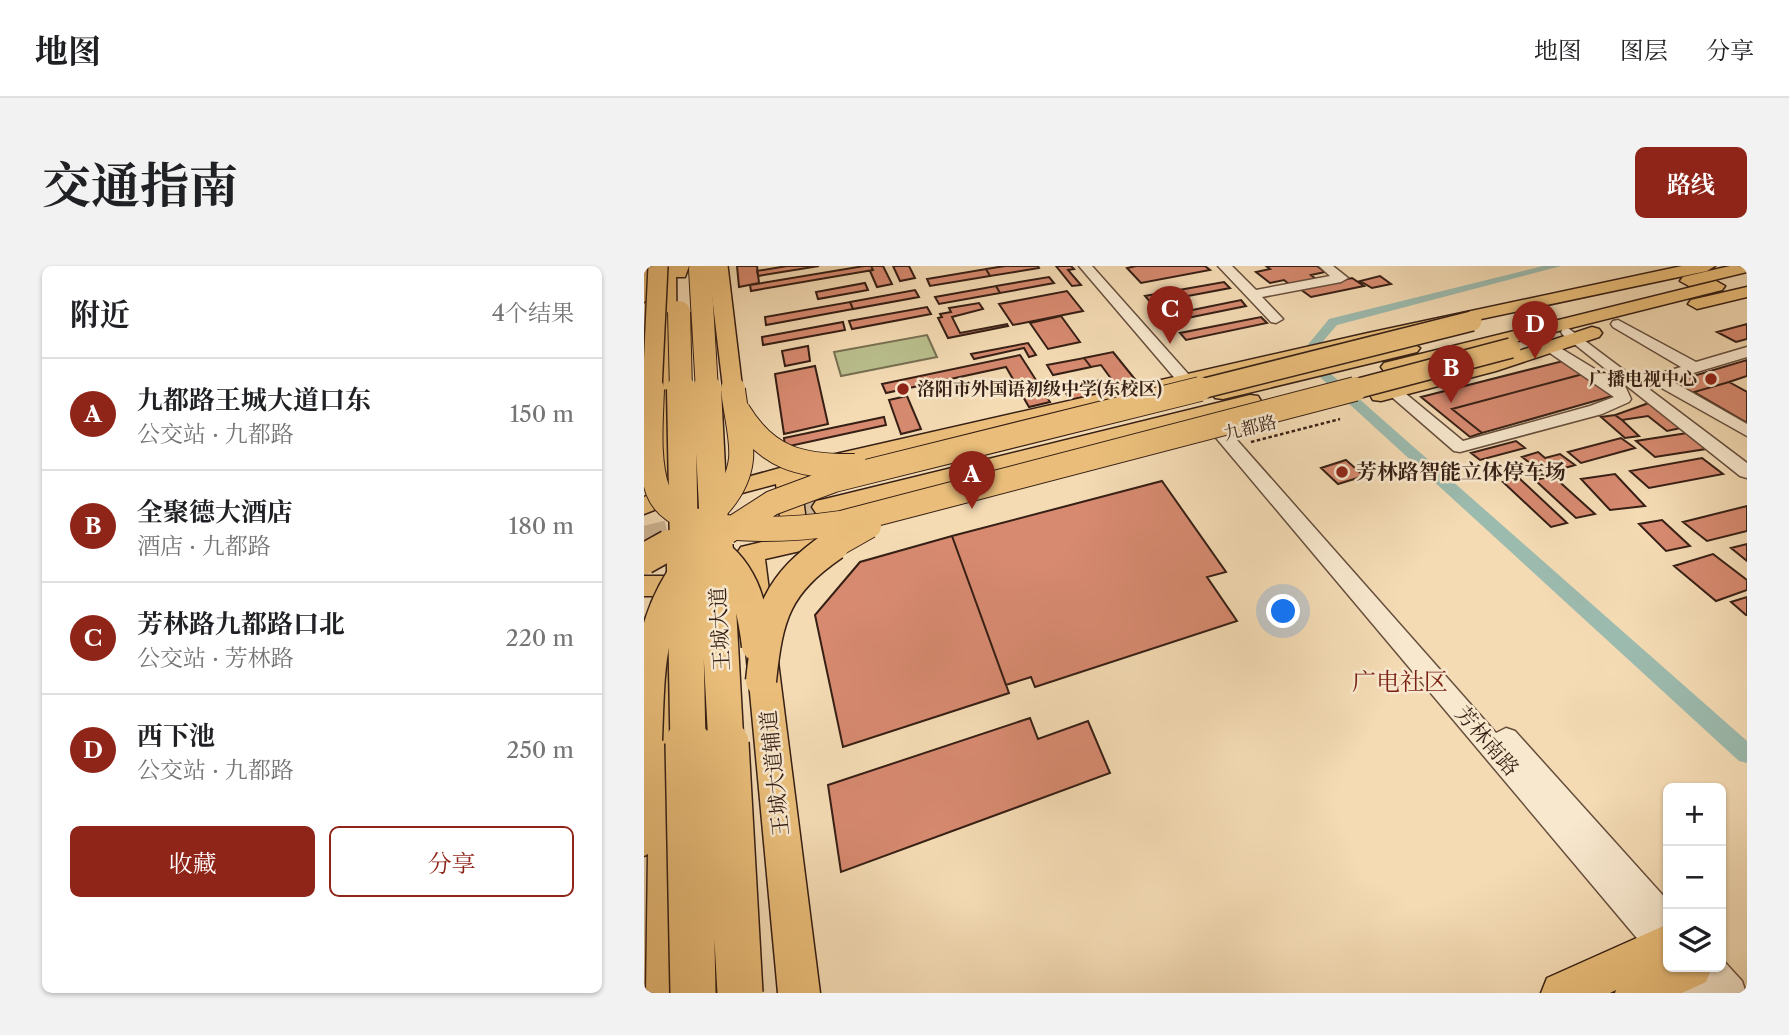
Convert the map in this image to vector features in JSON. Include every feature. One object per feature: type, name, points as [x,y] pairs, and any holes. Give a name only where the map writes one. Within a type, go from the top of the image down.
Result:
[{"type":"highway","name":"王城大道","points":[[699,266],[740,993]]},
{"type":"highway","name":"王城大道","points":[[668,275],[693,993]]},
{"type":"main road","points":[[644,297],[649,266],[668,275]]},
{"type":"main road","points":[[644,559],[694,529],[719,503],[733,485],[741,457],[727,412],[709,266]]},
{"type":"main road","points":[[718,266],[732,485]]},
{"type":"main road","points":[[723,266],[735,380],[732,485]]},
{"type":"main road","points":[[668,275],[655,501],[695,487],[732,485],[1530,300],[1707,266]]},
{"type":"main road","points":[[644,839],[645,732],[657,620],[670,589],[692,561],[737,525],[783,498],[834,480],[941,452],[1472,321],[1528,308],[1680,283],[1718,266]]},
{"type":"main road","name":"九都路","points":[[1350,370],[1747,267]]},
{"type":"main road","points":[[644,326],[668,275]]},
{"type":"main road","points":[[668,275],[646,435],[658,493],[677,509],[704,522],[758,531],[806,529],[841,523],[1511,348],[1572,335],[1650,303],[1747,292]]},
{"type":"main road","name":"九都路","points":[[825,500],[1304,381],[1747,279]]},
{"type":"main road","points":[[1530,300],[1680,283]]},
{"type":"main road","name":"九都路","points":[[656,586],[702,579],[740,560],[1331,414],[1388,393],[1552,348],[1572,335],[1747,292]]},
{"type":"main road","points":[[727,412],[735,380]]},
{"type":"main road","points":[[727,412],[758,442],[775,454],[794,460],[853,466],[941,452]]},
{"type":"main road","points":[[805,468],[788,481],[793,526],[819,540]]},
{"type":"main road","name":"九都路","points":[[732,485],[766,495],[775,509],[773,527],[740,560]]},
{"type":"main road","points":[[761,681],[768,626],[775,607],[806,568],[829,548],[855,533],[960,492]]},
{"type":"main road","points":[[644,537],[695,543],[708,547],[727,559],[753,609],[791,993]]},
{"type":"main road","name":"王城大道","points":[[740,560],[759,993]]},
{"type":"main road","name":"王城大道辅道","points":[[740,560],[799,993]]},
{"type":"main road","points":[[656,586],[667,993]]},
{"type":"main road","points":[[1562,993],[1663,964]]},
{"type":"main road","points":[[1636,993],[1664,972]]},
{"type":"street","points":[[1085,266],[1187,378]]},
{"type":"street","points":[[1092,266],[1187,378]]},
{"type":"street","points":[[1224,266],[1251,290],[1276,319]]},
{"type":"street","points":[[1253,295],[1341,278],[1325,266]]},
{"type":"street","points":[[1638,319],[1715,362]]},
{"type":"street","points":[[1618,324],[1695,368]]},
{"type":"street","points":[[1572,335],[1747,472]]},
{"type":"street","points":[[1388,393],[1460,447],[1597,410],[1623,398],[1619,391],[1552,348]]},
{"type":"street","points":[[1747,352],[1657,379],[1747,431]]},
{"type":"street","name":"芳林南路","points":[[1234,437],[1663,937]]},
{"type":"street","name":"芳林南路","points":[[1700,972],[1730,993]]},
{"type":"path","points":[[1234,437],[1331,414]]},
{"type":"green space","points":[[927,335],[937,357],[841,376],[834,352]]},
{"type":"building","points":[[737,266],[757,266],[759,283],[739,287]]},
{"type":"building","points":[[787,266],[819,266],[758,276],[757,271]]},
{"type":"building","points":[[871,266],[873,270],[751,291],[750,285]]},
{"type":"building","points":[[871,266],[883,266],[892,284],[877,287],[870,271],[873,270]]},
{"type":"building","points":[[893,266],[909,266],[915,278],[900,281]]},
{"type":"building","points":[[1005,266],[1039,268],[990,276],[986,269]]},
{"type":"building","points":[[1056,266],[1071,266],[1074,269],[1068,270],[1081,285],[1072,286]]},
{"type":"building","points":[[1205,266],[1210,270],[1141,283],[1127,268]]},
{"type":"building","points":[[1266,266],[1317,266],[1325,272],[1311,275],[1317,280],[1290,285],[1284,280],[1270,283],[1256,272],[1270,269]]},
{"type":"building","points":[[986,269],[990,276],[930,286],[927,279]]},
{"type":"building","points":[[1380,276],[1391,284],[1372,288],[1360,281]]},
{"type":"building","points":[[1049,277],[1054,283],[1000,293],[996,286]]},
{"type":"building","points":[[1352,278],[1364,286],[1311,297],[1300,289]]},
{"type":"building","points":[[1224,282],[1230,288],[1151,303],[1145,296]]},
{"type":"building","points":[[865,283],[868,290],[818,299],[816,292]]},
{"type":"building","points":[[996,286],[1000,293],[939,304],[935,297]]},
{"type":"building","points":[[915,290],[919,297],[853,309],[850,302]]},
{"type":"building","points":[[1067,291],[1083,311],[1013,325],[999,304]]},
{"type":"building","points":[[1241,300],[1246,306],[1168,322],[1163,316]]},
{"type":"building","points":[[850,302],[853,309],[766,325],[765,317]]},
{"type":"building","points":[[979,303],[983,309],[952,317],[960,333],[1007,324],[1008,326],[948,338],[938,318],[942,317],[940,314],[951,312],[949,308]]},
{"type":"building","points":[[927,307],[931,314],[852,329],[849,321]]},
{"type":"building","points":[[1061,316],[1080,342],[1048,349],[1030,323]]},
{"type":"building","points":[[1261,317],[1267,323],[1186,340],[1180,333]]},
{"type":"building","points":[[843,322],[845,330],[763,345],[762,337]]},
{"type":"building","points":[[1747,324],[1747,339],[1736,342],[1717,332]]},
{"type":"building","points":[[1028,343],[1036,355],[1029,357],[1024,348],[974,359],[971,354]]},
{"type":"building","points":[[808,346],[810,361],[785,366],[782,351]]},
{"type":"building","points":[[1113,352],[1138,383],[1118,388],[1101,365],[1091,367],[1084,358]]},
{"type":"building","points":[[1020,355],[1050,402],[1029,407],[1006,367],[886,393],[882,384]]},
{"type":"building","points":[[1084,358],[1091,367],[1053,375],[1047,365]]},
{"type":"building","name":"广播电视中心","points":[[1747,360],[1747,376],[1729,382],[1691,393],[1673,382]]},
{"type":"building","points":[[1563,361],[1583,374],[1452,409],[1482,433],[1470,437],[1421,397]]},
{"type":"building","points":[[815,366],[828,424],[784,434],[775,374]]},
{"type":"building","points":[[1583,374],[1616,395],[1482,433],[1452,409]]},
{"type":"building","points":[[1100,380],[1109,391],[1070,400],[1063,388]]},
{"type":"building","points":[[1729,382],[1747,392],[1747,423],[1694,392]]},
{"type":"building","points":[[907,396],[921,429],[901,434],[889,400]]},
{"type":"building","points":[[1649,403],[1681,428],[1667,431],[1648,416],[1622,420],[1615,415]]},
{"type":"building","points":[[1615,415],[1639,436],[1625,438],[1601,417]]},
{"type":"building","points":[[884,417],[886,425],[785,447],[784,438]]},
{"type":"building","points":[[1687,433],[1706,449],[1655,457],[1636,441]]},
{"type":"building","points":[[1621,438],[1635,448],[1581,463],[1568,452]]},
{"type":"building","points":[[1516,441],[1525,448],[1480,460],[1471,453]]},
{"type":"building","points":[[1538,452],[1545,458],[1560,454],[1575,465],[1544,474],[1522,457]]},
{"type":"building","points":[[1702,458],[1723,474],[1649,488],[1630,471]]},
{"type":"building","name":"芳林路智能立体停车场","points":[[1346,460],[1364,476],[1338,484],[1321,468]]},
{"type":"building","points":[[1615,474],[1645,506],[1610,510],[1581,479]]},
{"type":"building","points":[[1553,476],[1595,514],[1576,518],[1535,480]]},
{"type":"building","points":[[1519,478],[1567,523],[1551,527],[1503,482]]},
{"type":"building","points":[[1162,481],[1226,572],[1207,577],[1237,621],[1035,687],[1031,677],[1006,685],[952,536]]},
{"type":"building","points":[[1747,506],[1747,531],[1707,541],[1683,522]]},
{"type":"building","points":[[1662,520],[1690,546],[1666,551],[1639,524]]},
{"type":"building","points":[[952,536],[1009,693],[843,747],[815,615],[860,562]]},
{"type":"building","points":[[1747,544],[1747,561],[1731,548]]},
{"type":"building","points":[[1713,554],[1747,580],[1747,590],[1716,601],[1674,566]]},
{"type":"building","points":[[1747,597],[1747,615],[1746,615],[1731,602]]},
{"type":"building","points":[[1030,718],[1038,739],[1088,721],[1110,773],[841,872],[828,785]]},
{"type":"waterway","points":[[1556,266],[1333,322],[1312,347],[1317,368],[1747,754]]},
{"type":"tunnel","points":[[767,522],[825,507]]},
{"type":"tunnel","points":[[644,538],[694,526]]},
{"type":"place","name":"芳林路九都路口北","points":[[1170,344]]},
{"type":"place","name":"西下池","points":[[1535,359]]},
{"type":"place","name":"广播电视中心","points":[[1711,379]]},
{"type":"place","name":"洛阳市外国语初级中学(东校区)","points":[[903,389]]},
{"type":"place","name":"全聚德大酒店","points":[[1451,403]]},
{"type":"place","name":"芳林路智能立体停车场","points":[[1342,472]]},
{"type":"place","name":"九都路王城大道口东","points":[[972,509]]},
{"type":"district","name":"广电社区","points":[[1400,682]]}]
